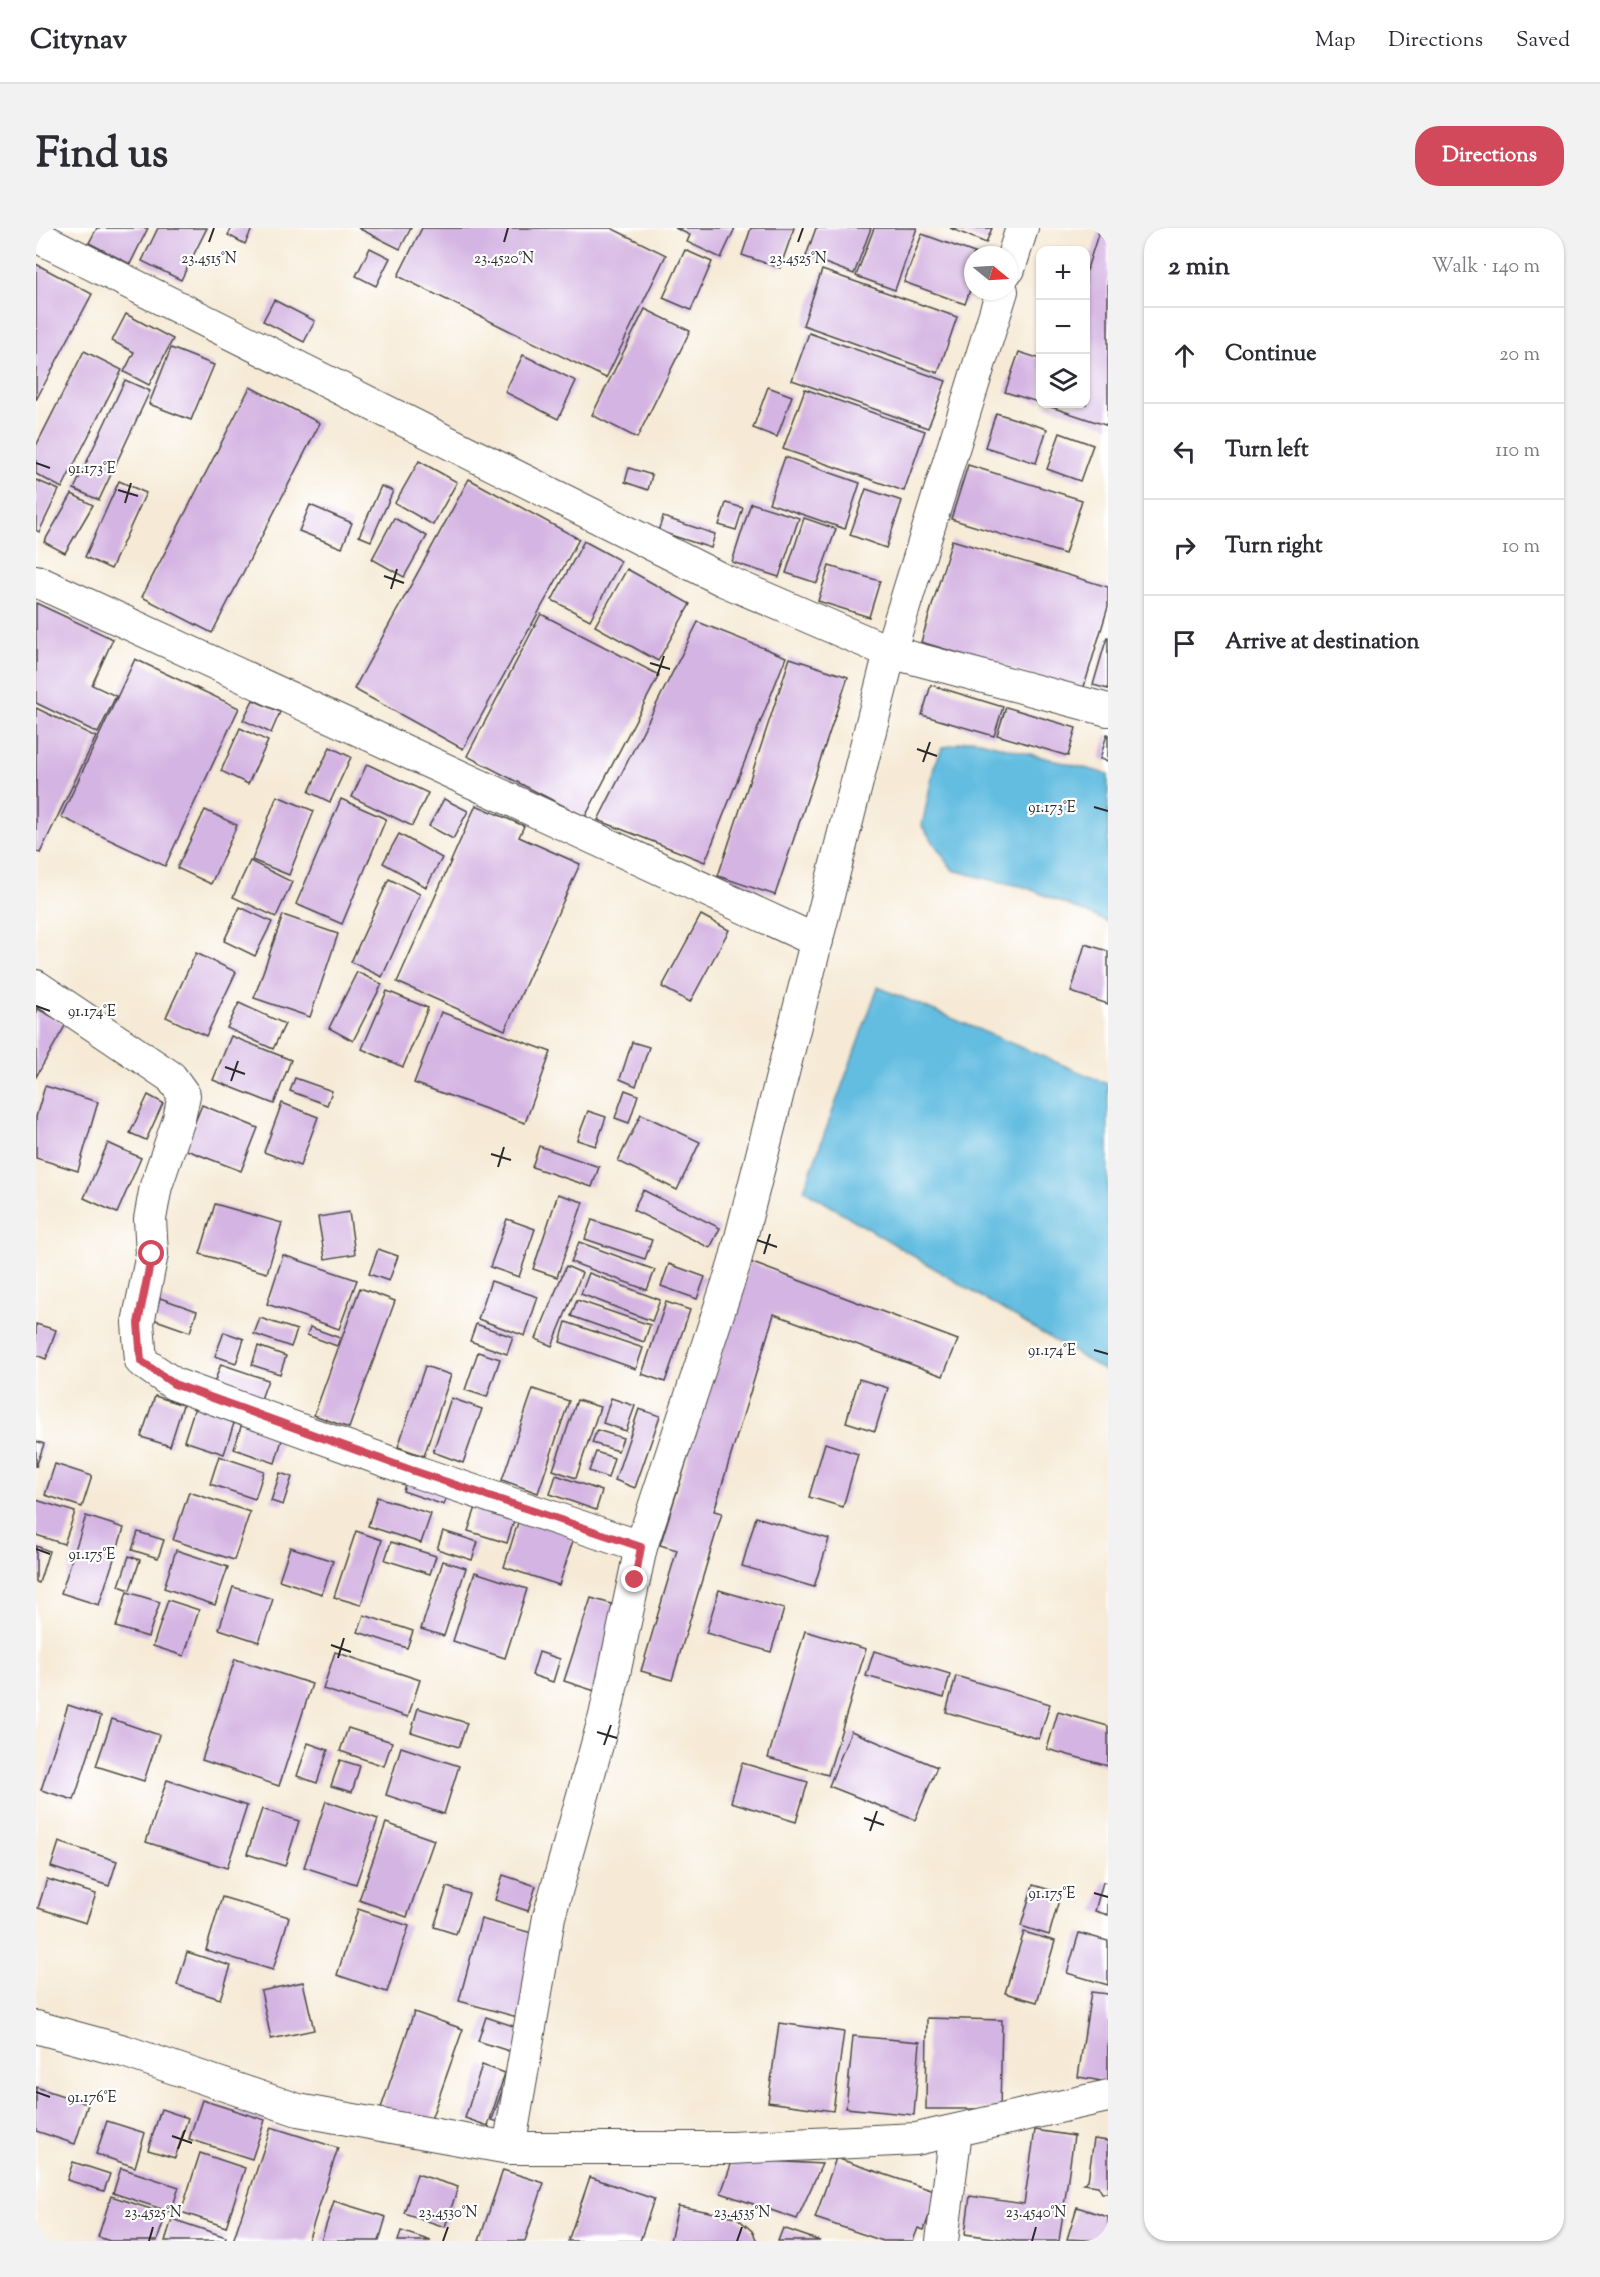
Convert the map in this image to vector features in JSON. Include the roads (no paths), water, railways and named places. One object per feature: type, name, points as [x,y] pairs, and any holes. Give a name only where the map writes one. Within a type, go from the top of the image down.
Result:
[{"type":"street","points":[[1016,246],[1022,228]]},
{"type":"street","points":[[36,236],[723,580],[891,652],[1108,710]]},
{"type":"street","points":[[509,2148],[549,1917],[604,1716],[641,1547],[734,1265],[891,652],[999,300]]},
{"type":"street","points":[[36,581],[817,941]]},
{"type":"street","points":[[36,986],[171,1077],[184,1095],[179,1119],[154,1197],[150,1219],[152,1254],[138,1323],[141,1361],[174,1384],[411,1470],[641,1547]]},
{"type":"street","points":[[36,2027],[124,2051],[298,2110],[509,2148],[732,2148],[916,2139],[1108,2096]]},
{"type":"street","points":[[942,2241],[956,2131]]},
{"type":"water","points":[[972,739],[1108,774],[1108,922],[1025,887],[953,870],[922,826],[934,767],[942,748]]},
{"type":"water","points":[[878,987],[1108,1084],[1108,1373],[804,1190]]}]
